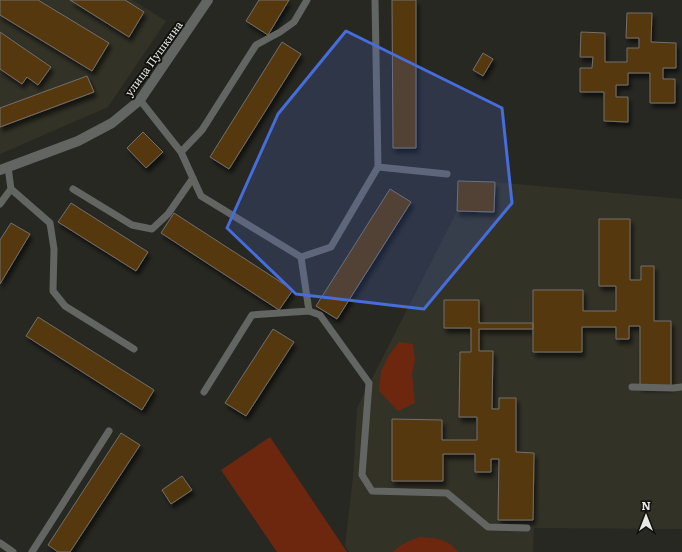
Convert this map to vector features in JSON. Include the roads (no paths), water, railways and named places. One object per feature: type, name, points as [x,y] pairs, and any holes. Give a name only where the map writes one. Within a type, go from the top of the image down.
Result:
[{"type":"street","name":"улица Пушкина","points":[[4,168],[78,141],[112,123],[140,100],[208,0]]},
{"type":"lane","points":[[181,152],[202,130],[256,45],[280,32],[294,22],[307,0]]},
{"type":"lane","points":[[302,257],[331,247],[378,166],[375,0]]},
{"type":"lane","points":[[140,100],[181,152],[201,196],[302,257]]},
{"type":"lane","points":[[378,166],[447,174]]},
{"type":"lane","points":[[4,168],[11,189],[50,223],[54,249],[53,291],[65,306],[134,349]]},
{"type":"lane","points":[[73,189],[132,226],[152,229],[168,214],[193,178]]},
{"type":"lane","points":[[0,204],[11,189]]},
{"type":"lane","points":[[302,257],[309,311]]},
{"type":"lane","points":[[204,392],[252,315],[309,311],[320,315],[369,383],[362,476],[372,491],[447,493],[488,527],[527,528]]},
{"type":"lane","points":[[632,387],[682,387]]},
{"type":"lane","points":[[32,552],[109,431]]},
{"type":"lane","points":[[0,543],[13,552]]}]
